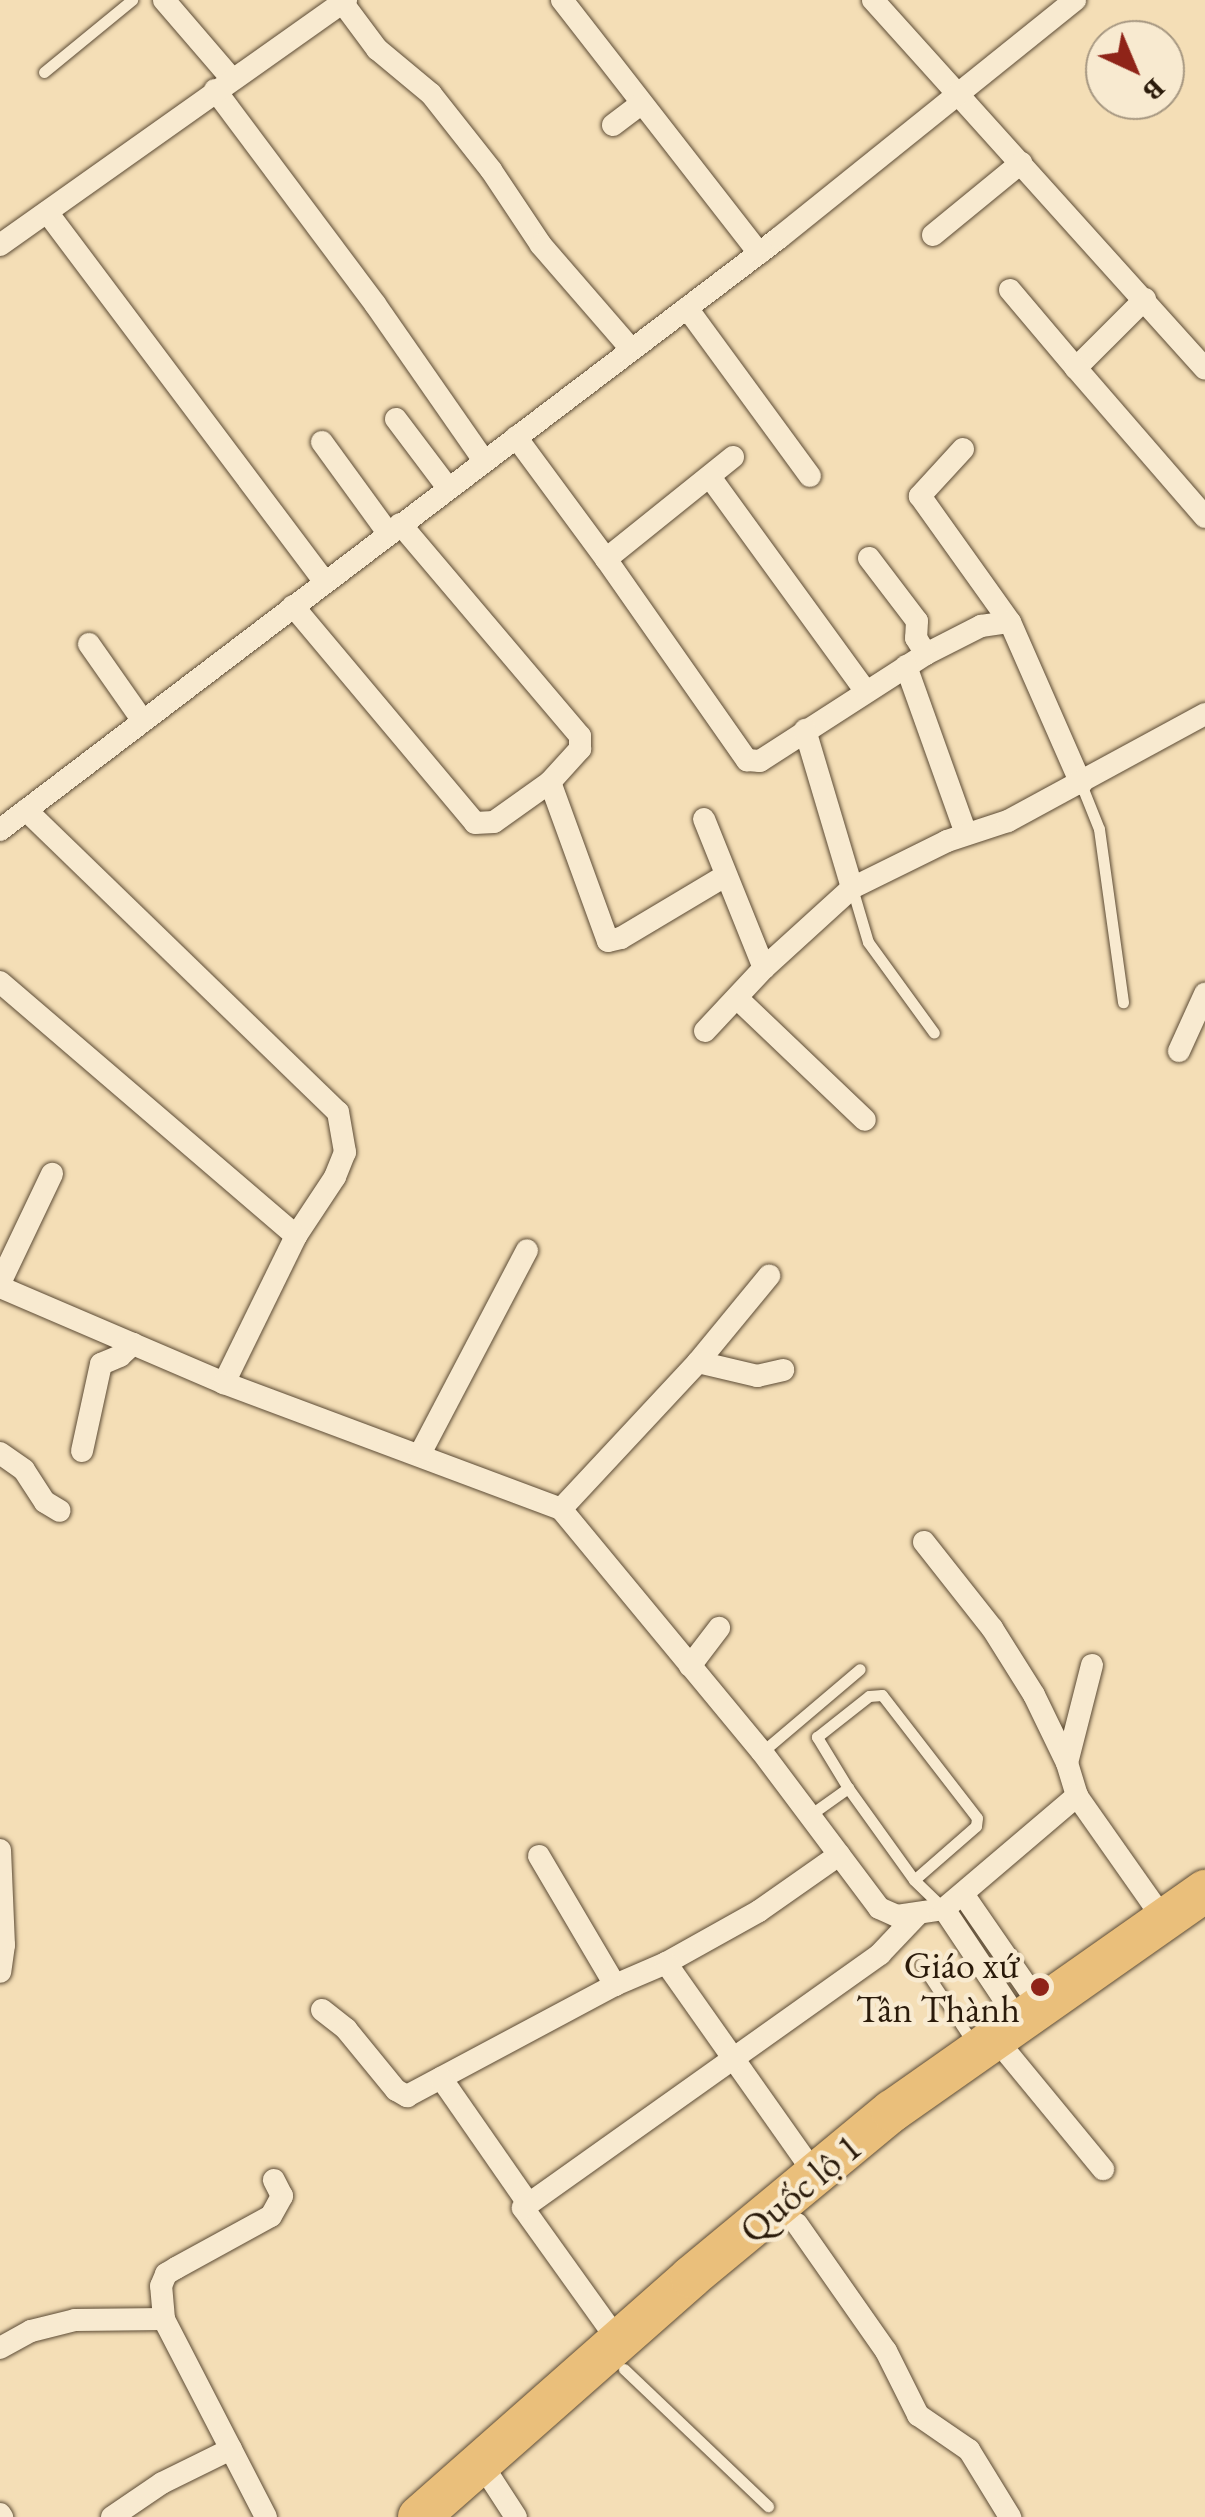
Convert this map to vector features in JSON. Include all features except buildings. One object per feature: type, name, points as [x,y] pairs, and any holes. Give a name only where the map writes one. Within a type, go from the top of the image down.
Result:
[{"type":"highway","name":"Quốc lộ 1","points":[[448,2517],[816,2176],[892,2111],[1185,1919],[1205,1891]]},
{"type":"highway","name":"Quốc lộ 1","points":[[419,2517],[621,2356],[797,2224],[1011,2032],[1185,1919]]},
{"type":"street","points":[[164,0],[484,461]]},
{"type":"street","points":[[562,0],[759,254]]},
{"type":"street","points":[[873,0],[1205,369]]},
{"type":"street","points":[[14,820],[759,254],[956,92],[1076,0]]},
{"type":"street","points":[[0,245],[344,1],[377,49],[431,94],[491,170],[541,245],[631,349]]},
{"type":"street","points":[[613,125],[642,102]]},
{"type":"street","points":[[933,235],[1000,185],[1021,163]]},
{"type":"street","points":[[47,212],[324,582]]},
{"type":"street","points":[[1010,290],[1205,517]]},
{"type":"street","points":[[1076,368],[1144,300]]},
{"type":"street","points":[[686,308],[810,476]]},
{"type":"street","points":[[396,419],[448,488]]},
{"type":"street","points":[[516,437],[747,760],[760,762],[916,660],[982,626],[1010,622]]},
{"type":"street","points":[[293,606],[475,823],[494,822],[550,782],[580,749],[580,736],[394,529],[322,442]]},
{"type":"street","points":[[963,449],[921,490],[922,503],[1010,622],[1081,784]]},
{"type":"street","points":[[606,559],[733,457]]},
{"type":"street","points":[[710,476],[865,690]]},
{"type":"street","points":[[869,558],[917,621],[916,660],[966,834]]},
{"type":"street","points":[[89,644],[143,721]]},
{"type":"street","points":[[705,1030],[764,968],[852,888],[966,834],[1008,821],[1205,714]]},
{"type":"street","points":[[805,730],[852,888]]},
{"type":"street","points":[[550,782],[608,941],[621,938],[725,876]]},
{"type":"street","points":[[0,800],[14,820],[338,1112],[345,1152],[335,1177],[296,1236],[224,1382]]},
{"type":"street","points":[[704,819],[764,968]]},
{"type":"street","points":[[0,982],[296,1236]]},
{"type":"street","points":[[1180,1052],[1205,994]]},
{"type":"street","points":[[738,999],[865,1120]]},
{"type":"street","points":[[52,1174],[0,1285],[224,1382],[560,1509],[762,1752],[878,1908],[897,1916],[944,1909],[1077,1796]]},
{"type":"street","points":[[420,1454],[528,1250]]},
{"type":"street","points":[[560,1509],[698,1362],[769,1276]]},
{"type":"street","points":[[82,1451],[101,1364],[120,1356],[133,1344]]},
{"type":"street","points":[[698,1362],[757,1376],[783,1370]]},
{"type":"street","points":[[0,1453],[24,1470],[46,1502],[60,1511]]},
{"type":"street","points":[[924,1542],[992,1628],[1034,1695],[1067,1762],[1077,1796],[1185,1919]]},
{"type":"street","points":[[690,1666],[719,1628]]},
{"type":"street","points":[[1067,1762],[1092,1665]]},
{"type":"street","points":[[0,1850],[4,1945],[0,1972]]},
{"type":"street","points":[[322,2010],[346,2029],[402,2095],[615,1985],[666,1963],[760,1911],[840,1854]]},
{"type":"street","points":[[539,1856],[615,1985]]},
{"type":"street","points":[[963,1894],[1011,2032]]},
{"type":"street","points":[[944,1909],[1011,2032],[1103,2169]]},
{"type":"street","points":[[621,2356],[524,2215],[528,2204],[880,1954],[918,1914]]},
{"type":"street","points":[[666,1963],[730,2060],[816,2176]]},
{"type":"street","points":[[441,2078],[528,2204]]},
{"type":"street","points":[[266,2517],[164,2319],[162,2286],[166,2274],[271,2216],[282,2196],[274,2180]]},
{"type":"street","points":[[797,2224],[886,2351],[918,2415],[968,2450],[1010,2517]]},
{"type":"street","points":[[5,2338],[75,2320],[164,2319]]},
{"type":"street","points":[[126,2513],[231,2449]]},
{"type":"street","points":[[492,2480],[516,2517]]},
{"type":"lane","points":[[44,72],[132,0]]},
{"type":"lane","points":[[1081,784],[1099,829],[1123,1002]]},
{"type":"lane","points":[[852,888],[868,942],[934,1033]]},
{"type":"lane","points":[[762,1752],[860,1669]]},
{"type":"lane","points":[[914,1880],[976,1826],[977,1818],[882,1695],[868,1696],[817,1737],[914,1880],[944,1909]]},
{"type":"lane","points":[[810,1815],[848,1788]]},
{"type":"lane","points":[[920,1964],[1011,2032]]},
{"type":"lane","points":[[621,2356],[768,2506]]},
{"type":"place","name":"Giáo xứ Tân Thành","points":[[1040,1987]]}]
